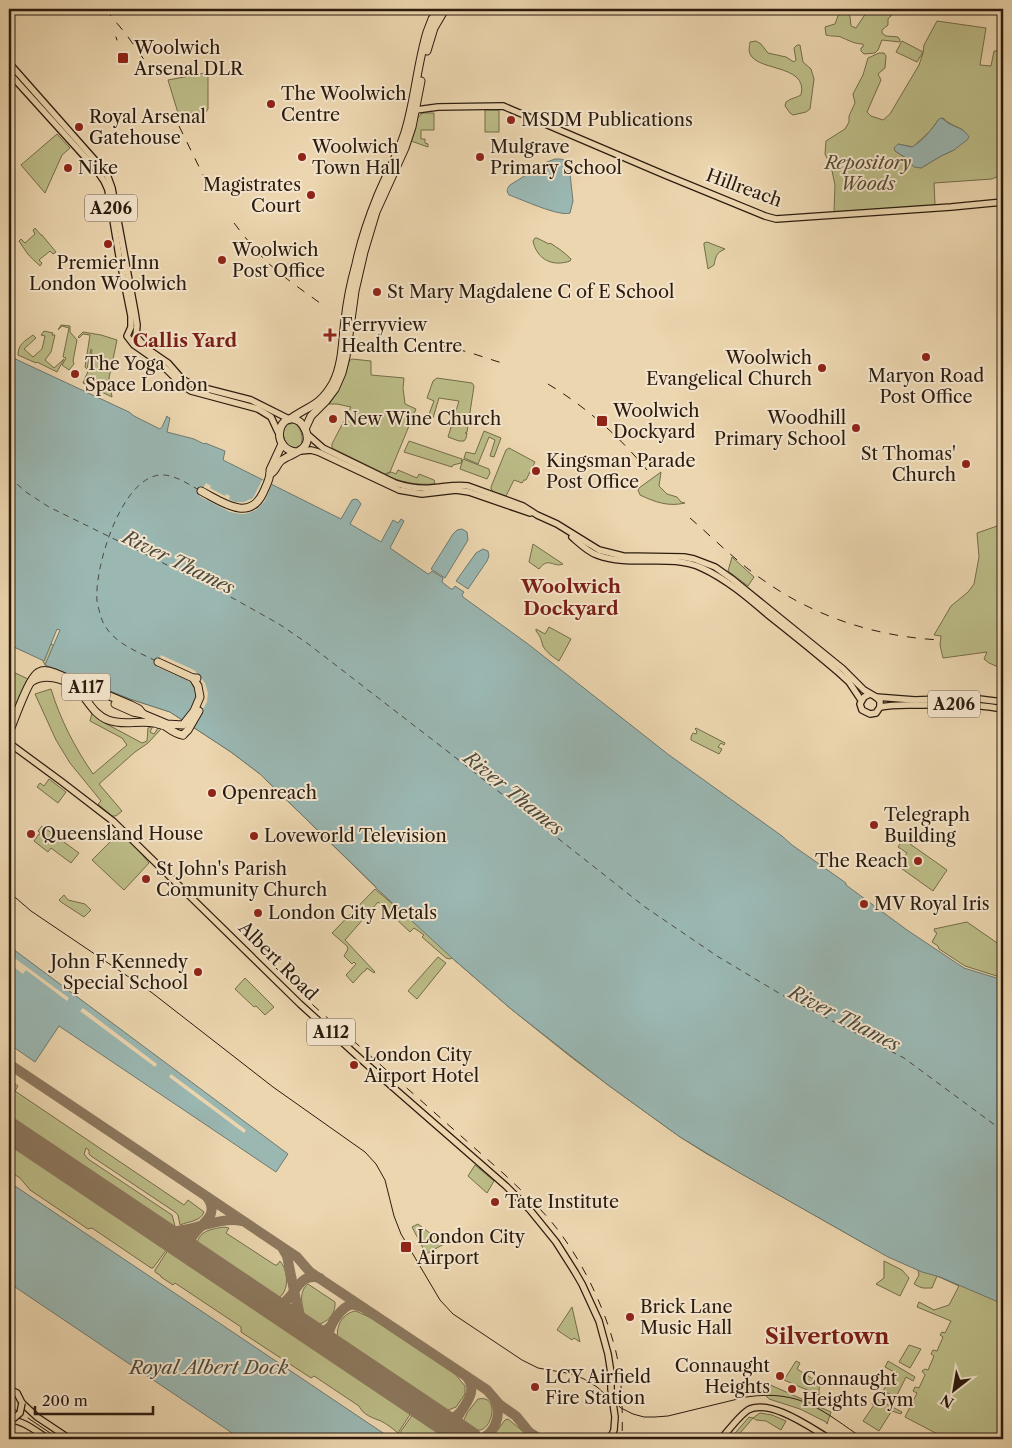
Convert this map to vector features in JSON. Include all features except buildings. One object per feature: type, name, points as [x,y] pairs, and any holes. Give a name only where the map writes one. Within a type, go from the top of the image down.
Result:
[{"type":"highway","points":[[298,452],[289,451],[282,444],[278,432],[284,422],[312,407],[323,398],[338,370],[342,352],[346,311],[356,263],[372,210],[405,132],[424,40],[432,19],[445,10]]},
{"type":"highway","points":[[270,474],[274,472],[280,462],[298,452],[307,443],[306,432],[311,416],[326,402],[335,389],[342,373],[357,280],[369,235],[376,212],[405,148],[412,127],[429,42],[434,28],[445,10]]},
{"type":"highway","points":[[290,419],[298,421],[306,432]]},
{"type":"highway","points":[[201,491],[237,508],[246,508],[253,505],[258,500],[267,482],[270,468],[282,444]]},
{"type":"highway","name":"A117","points":[[31,682],[41,677],[53,678],[73,686],[91,707],[105,719],[113,722],[152,722],[182,735],[204,701],[204,689],[197,678],[193,678],[158,662]]},
{"type":"highway","name":"A117","points":[[31,682],[36,673],[44,670],[131,705],[139,709],[143,714],[167,724],[187,726]]},
{"type":"highway","points":[[9,733],[31,682]]},
{"type":"highway","points":[[143,714],[145,722]]},
{"type":"main road","name":"A206","points":[[9,63],[108,177],[112,188],[123,266]]},
{"type":"main road","name":"A206","points":[[9,74],[98,172],[108,190],[137,325],[131,335]]},
{"type":"main road","name":"Hillreach","points":[[416,108],[506,107],[673,178],[776,219],[1003,202]]},
{"type":"main road","points":[[131,335],[189,383],[250,400],[290,419]]},
{"type":"main road","points":[[131,335],[134,346],[160,363],[182,385],[197,394],[246,404],[258,409],[271,417],[278,432]]},
{"type":"main road","points":[[298,452],[320,449],[400,485],[422,488],[463,485],[518,504],[557,524],[599,550],[613,554],[634,557],[676,556],[706,563],[723,572],[844,669],[860,686],[880,702],[880,707],[876,712],[867,714],[861,708],[861,700],[849,682],[832,667],[740,592],[701,568],[692,564],[674,561],[624,561],[602,557],[587,549],[557,525],[544,518],[469,492],[456,490],[422,494],[399,490],[320,449],[306,432]]},
{"type":"main road","points":[[861,700],[865,696],[873,695]]},
{"type":"main road","name":"A206","points":[[873,695],[915,700],[971,698],[1003,702]]},
{"type":"main road","name":"A206","points":[[880,707],[892,705],[957,704],[982,705],[1003,709]]},
{"type":"main road","name":"Albert Road","points":[[9,743],[115,823],[300,1004],[524,1203],[556,1242],[582,1284],[598,1318],[608,1354],[612,1379],[611,1389],[615,1424],[610,1439]]},
{"type":"main road","points":[[9,1389],[17,1393],[22,1402],[37,1417],[70,1439]]},
{"type":"main road","points":[[10,1420],[20,1413],[22,1402]]},
{"type":"main road","points":[[721,1439],[745,1412],[758,1407],[769,1408],[791,1417],[830,1439]]},
{"type":"main road","points":[[10,1420],[25,1424],[48,1439]]},
{"type":"main road","name":"A112","points":[[602,1439],[610,1439]]},
{"type":"green space","points":[[883,9],[893,9],[888,19],[888,25],[882,30],[882,33],[886,36],[898,37],[900,42],[882,40],[875,53],[864,54],[861,51],[863,44],[826,35],[825,27],[835,24],[839,13],[849,13],[851,26],[856,28],[866,13],[878,14]]},
{"type":"green space","name":"Repository Woods","points":[[937,21],[986,28],[980,65],[991,66],[994,51],[1000,51],[1003,40],[1003,174],[992,179],[934,183],[935,205],[834,212],[835,185],[831,166],[825,154],[826,141],[845,129],[849,122],[849,116],[855,103],[853,94],[863,75],[868,58],[879,53],[884,53],[886,56],[885,68],[878,74],[881,80],[867,112],[871,116],[883,120],[890,114],[919,65],[924,45]],"holes":[[[943,118],[967,134],[954,150],[921,168],[911,165],[906,158],[895,151],[898,144],[913,147],[930,131],[939,119]]]},
{"type":"green space","points":[[756,41],[768,53],[786,57],[794,62],[796,60],[794,48],[800,45],[803,62],[811,69],[814,79],[810,109],[806,112],[793,115],[785,106],[786,102],[801,95],[801,85],[797,77],[789,72],[759,62],[752,57],[749,50],[750,42]]},
{"type":"green space","points":[[902,41],[923,52],[917,62],[896,52]]},
{"type":"green space","points":[[205,73],[208,77],[208,109],[205,113],[178,113],[168,80]]},
{"type":"green space","points":[[485,110],[499,110],[499,132],[485,132]]},
{"type":"green space","points":[[422,113],[434,113],[434,130],[421,130],[421,139],[425,139],[428,147],[411,141],[417,119]]},
{"type":"green space","points":[[57,134],[70,148],[62,155],[45,193],[21,165]]},
{"type":"green space","points":[[35,228],[56,252],[53,254],[50,251],[39,260],[42,263],[40,266],[28,255],[19,241],[21,239],[25,243],[35,234],[33,230]]},
{"type":"green space","points":[[535,238],[550,243],[571,259],[570,261],[558,263],[542,257],[535,248],[533,241]]},
{"type":"green space","points":[[707,242],[725,249],[718,253],[714,265],[708,269],[704,245]]},
{"type":"green space","points":[[61,325],[70,326],[70,332],[77,340],[74,364],[69,370],[62,365],[66,358],[63,357],[69,328],[62,326],[58,330]]},
{"type":"green space","points":[[44,331],[55,335],[51,352],[45,360],[54,368],[64,359],[57,372],[18,355],[21,345],[33,335],[36,338],[24,349],[33,357],[42,349],[45,336],[41,335]]},
{"type":"green space","points":[[83,332],[117,340],[109,378],[112,397],[83,383],[89,369],[92,350],[87,369],[85,367],[90,335],[83,334],[79,338]]},
{"type":"green space","points":[[352,359],[371,361],[371,375],[404,378],[405,404],[416,409],[390,472],[385,474],[332,448],[332,444],[351,407],[329,404],[341,384],[349,361]]},
{"type":"green space","points":[[437,378],[472,383],[474,386],[467,432],[465,433],[467,433],[464,441],[448,437],[459,401],[439,398],[433,418],[428,417],[434,401],[427,398],[433,381]]},
{"type":"green space","points":[[294,423],[300,430],[302,442],[301,445],[295,448],[290,448],[285,441],[283,433],[286,426]]},
{"type":"green space","points":[[484,431],[501,438],[494,457],[490,456],[495,440],[489,437],[478,464],[464,458],[466,452],[475,454]]},
{"type":"green space","points":[[409,441],[462,459],[461,463],[452,467],[404,452]]},
{"type":"green space","points":[[509,448],[535,462],[526,480],[522,483],[514,480],[506,496],[494,492],[491,487],[506,450]]},
{"type":"green space","points":[[463,459],[489,469],[490,473],[487,479],[460,469]]},
{"type":"green space","points":[[398,470],[417,478],[419,474],[434,480],[435,484],[410,483],[386,475],[391,472],[396,474]]},
{"type":"green space","points":[[661,472],[659,486],[667,494],[677,497],[681,502],[685,503],[662,503],[640,495],[639,488]]},
{"type":"green space","points":[[1003,524],[1003,669],[984,659],[987,652],[943,658],[940,645],[941,636],[934,635],[951,606],[968,592],[974,584],[979,557],[977,533]]},
{"type":"green space","points":[[533,544],[563,564],[546,563],[539,569],[529,562]]},
{"type":"green space","points":[[732,557],[754,577],[748,586],[728,571]]},
{"type":"green space","points":[[9,624],[97,666],[1003,1234],[1003,1439],[947,1439],[905,1417],[917,1393],[913,1391],[915,1387],[919,1388],[925,1375],[922,1371],[928,1370],[934,1356],[931,1354],[933,1350],[937,1351],[943,1337],[940,1335],[942,1332],[945,1333],[951,1321],[917,1307],[919,1302],[934,1310],[949,1305],[959,1286],[937,1276],[932,1288],[917,1286],[914,1284],[919,1275],[918,1270],[865,1244],[680,1137],[571,1057],[452,958],[446,958],[422,937],[424,935],[414,928],[410,932],[378,902],[345,940],[375,972],[367,968],[353,983],[346,975],[356,964],[354,962],[352,964],[344,956],[348,949],[347,946],[332,933],[375,889],[395,906],[260,774],[231,752],[170,712],[130,699],[45,665],[42,659],[9,643]]},
{"type":"green space","points":[[549,627],[571,639],[559,661],[544,648],[536,631],[536,629],[545,634]]},
{"type":"green space","points":[[9,670],[28,679],[13,711],[9,709]]},
{"type":"green space","points":[[51,689],[69,733],[93,774],[127,745],[122,738],[90,721],[92,713],[101,721],[142,743],[147,741],[148,728],[153,726],[150,732],[154,734],[158,728],[161,729],[148,743],[99,784],[122,811],[116,816],[112,816],[98,804],[101,801],[70,763],[56,740],[35,694]]},
{"type":"green space","points":[[696,728],[725,743],[724,745],[721,743],[718,747],[722,749],[719,754],[691,740],[693,733],[696,734]]},
{"type":"green space","points":[[49,779],[66,792],[58,803],[37,787],[40,783],[44,786]]},
{"type":"green space","points":[[42,826],[79,853],[71,863],[51,848],[48,852],[34,841],[41,834],[38,831]]},
{"type":"green space","points":[[120,832],[149,863],[124,890],[92,860]]},
{"type":"green space","name":"The Reach","points":[[903,839],[947,870],[933,891],[898,866],[907,853],[898,847]]},
{"type":"green space","points":[[64,895],[68,900],[85,904],[91,910],[84,917],[59,900]]},
{"type":"green space","points":[[967,922],[1003,947],[1003,978],[965,966],[939,949],[932,942],[937,933],[934,929]]},
{"type":"green space","points":[[438,957],[446,963],[417,999],[408,991]]},
{"type":"green space","points":[[245,978],[274,1007],[265,1015],[235,989]]},
{"type":"green space","points":[[9,1080],[18,1086],[15,1091],[184,1205],[188,1200],[204,1212],[200,1218],[180,1225],[178,1215],[175,1212],[91,1156],[86,1148],[84,1154],[88,1159],[172,1215],[175,1226],[171,1227],[9,1118]]},
{"type":"green space","points":[[9,1143],[167,1249],[153,1268],[92,1228],[88,1229],[30,1190],[20,1178],[9,1171]]},
{"type":"green space","points":[[475,1165],[494,1181],[487,1193],[468,1176]]},
{"type":"green space","points":[[418,1224],[444,1244],[426,1254],[412,1227]]},
{"type":"green space","points":[[224,1227],[229,1228],[226,1233],[275,1265],[280,1261],[286,1275],[286,1286],[282,1295],[278,1298],[197,1244],[198,1239],[204,1233]]},
{"type":"green space","points":[[168,1250],[411,1413],[398,1433],[383,1422],[366,1414],[359,1406],[314,1376],[311,1378],[241,1332],[241,1327],[175,1283],[173,1285],[161,1277],[155,1270]]},
{"type":"green space","points":[[884,1261],[902,1270],[909,1278],[900,1296],[876,1284],[884,1278]]},
{"type":"green space","points":[[308,1284],[335,1302],[333,1314],[325,1322],[317,1325],[305,1317],[303,1308],[302,1295]]},
{"type":"green space","points":[[572,1307],[580,1342],[574,1338],[572,1340],[557,1330]]},
{"type":"green space","points":[[356,1311],[371,1318],[455,1374],[465,1386],[465,1394],[456,1407],[446,1411],[338,1338],[337,1333],[341,1320],[348,1314]]},
{"type":"green space","points":[[909,1345],[921,1349],[910,1368],[899,1362]]},
{"type":"green space","points":[[796,1361],[800,1363],[797,1369],[821,1384],[819,1395],[784,1380]]},
{"type":"green space","points":[[888,1361],[915,1377],[913,1381],[906,1377],[896,1397],[883,1391],[894,1372],[885,1367]]},
{"type":"green space","points":[[766,1383],[831,1412],[827,1424],[800,1409],[769,1399],[762,1392]]},
{"type":"green space","points":[[875,1398],[902,1412],[901,1414],[889,1410],[891,1412],[879,1431],[863,1421],[874,1405],[872,1404]]},
{"type":"green space","points":[[478,1399],[485,1399],[490,1402],[492,1414],[487,1426],[477,1430],[463,1422],[467,1413]]},
{"type":"green space","points":[[760,1413],[772,1415],[786,1421],[781,1430],[766,1421],[753,1418]]},
{"type":"green space","points":[[413,1414],[450,1439],[407,1439],[399,1434]]},
{"type":"green space","points":[[749,1417],[753,1418],[735,1439],[730,1439]]},
{"type":"green space","points":[[508,1419],[532,1439],[501,1439],[494,1435],[505,1420]]},
{"type":"water","points":[[941,118],[964,131],[969,137],[967,140],[954,150],[921,168],[914,167],[906,158],[895,151],[894,148],[898,144],[912,147]]},
{"type":"water","points":[[555,159],[563,160],[569,165],[573,201],[570,213],[565,214],[549,210],[509,195],[507,190],[510,185]]},
{"type":"water","name":"River Thames","points":[[9,356],[129,412],[160,429],[167,416],[170,418],[167,432],[194,439],[225,451],[223,460],[341,519],[352,500],[358,500],[361,504],[350,524],[381,542],[393,520],[398,523],[401,519],[404,521],[390,548],[428,574],[432,571],[443,578],[442,582],[451,589],[455,586],[464,592],[463,597],[528,644],[669,755],[846,883],[846,885],[907,930],[964,968],[1003,980],[1003,1304],[888,1257],[680,1137],[608,1085],[511,1009],[376,888],[260,774],[231,752],[170,712],[130,699],[45,665],[60,630],[57,629],[44,661],[9,643]]},
{"type":"water","points":[[462,529],[467,532],[468,540],[445,578],[431,569],[453,534],[457,530]]},
{"type":"water","points":[[483,549],[488,551],[489,556],[468,589],[456,581],[476,553]]},
{"type":"water","points":[[9,946],[288,1154],[276,1172],[59,1026],[35,1062],[9,1044]]},
{"type":"water","name":"Royal Albert Dock","points":[[9,1182],[392,1439],[241,1439],[9,1283]]},
{"type":"pier","points":[[262,480],[272,484],[265,501],[256,510],[245,514],[230,512],[199,496],[206,483],[211,486],[210,488],[225,496],[226,494],[230,496],[229,499],[235,502],[244,502],[253,498]]},
{"type":"pier","points":[[161,655],[194,670],[205,683],[208,693],[207,702],[193,727],[183,720],[196,699],[194,687],[187,680],[157,667]]},
{"type":"pier","points":[[9,954],[69,998],[67,1001],[26,970],[23,974],[9,964]]},
{"type":"pier","points":[[83,1008],[157,1064],[155,1067],[80,1011]]},
{"type":"pier","points":[[171,1074],[246,1130],[244,1133],[169,1077]]},
{"type":"ferry route","points":[[156,661],[118,640],[106,628],[102,620],[97,601],[97,586],[105,547],[122,507],[133,491],[146,480],[165,475],[181,480],[199,490]]},
{"type":"ferry route","points":[[9,477],[26,492],[49,507],[220,591],[279,624],[307,643],[451,754],[645,907],[717,956],[782,995],[904,1058],[1003,1131]]},
{"type":"taxiway","points":[[9,1064],[297,1257],[310,1272],[487,1390],[499,1404],[516,1416],[529,1432],[540,1439]]},
{"type":"taxiway","points":[[198,1257],[191,1248],[191,1240],[211,1214],[212,1206],[207,1197]]},
{"type":"taxiway","points":[[157,1229],[176,1231],[221,1221],[241,1221]]},
{"type":"taxiway","points":[[283,1249],[287,1256],[300,1320],[305,1329]]},
{"type":"taxiway","points":[[266,1303],[276,1305],[283,1303],[304,1280],[311,1277],[320,1278]]},
{"type":"taxiway","points":[[335,1349],[330,1342],[329,1336],[333,1322],[339,1313],[350,1305],[362,1307]]},
{"type":"taxiway","points":[[308,1331],[320,1332],[331,1326]]},
{"type":"taxiway","points":[[437,1417],[449,1419],[461,1411],[471,1392],[471,1385],[467,1377]]},
{"type":"taxiway","points":[[479,1439],[485,1437],[496,1424],[498,1412],[495,1400]]},
{"type":"taxiway","points":[[460,1413],[456,1426],[460,1433],[473,1439]]},
{"type":"runway","points":[[9,1130],[469,1439]]},
{"type":"tram line","points":[[9,892],[31,911],[151,992],[273,1087],[365,1152],[376,1164],[385,1180],[394,1216],[401,1234],[440,1300],[453,1314],[522,1360],[538,1368],[572,1374],[584,1379],[597,1387],[621,1408],[644,1417],[668,1416],[746,1397],[782,1396],[797,1399],[823,1411],[864,1439]]},
{"type":"tram line","points":[[9,1405],[17,1411]]},
{"type":"tram line","points":[[28,1418],[59,1439]]},
{"type":"railway","points":[[105,9],[145,61]]},
{"type":"railway","points":[[179,126],[207,183]]},
{"type":"railway","points":[[234,223],[267,262],[320,303]]},
{"type":"railway","points":[[439,345],[505,364]]},
{"type":"railway","points":[[548,384],[576,402],[601,423],[625,445],[647,470]]},
{"type":"railway","points":[[690,518],[753,573],[804,605],[848,623],[870,629],[894,635],[941,640]]},
{"type":"railway","points":[[236,928],[314,1006],[510,1180],[545,1214],[561,1234],[581,1264],[597,1297],[610,1331],[621,1381],[622,1439]]},
{"type":"place","name":"Woolwich Arsenal DLR","points":[[123,58]]},
{"type":"place","name":"The Woolwich Centre","points":[[271,104]]},
{"type":"place","name":"MSDM Publications","points":[[511,120]]},
{"type":"place","name":"Royal Arsenal Gatehouse","points":[[79,127]]},
{"type":"place","name":"Woolwich Town Hall","points":[[302,157]]},
{"type":"place","name":"Mulgrave Primary School","points":[[480,157]]},
{"type":"place","name":"Nike","points":[[68,168]]},
{"type":"place","name":"Magistrates Court","points":[[311,195]]},
{"type":"place","name":"Premier Inn London Woolwich","points":[[108,244]]},
{"type":"place","name":"Woolwich Post Office","points":[[222,260]]},
{"type":"place","name":"St Mary Magdalene C of E School","points":[[377,292]]},
{"type":"place","name":"Ferryview Health Centre","points":[[330,335]]},
{"type":"place","name":"Maryon Road Post Office","points":[[926,357]]},
{"type":"place","name":"Woolwich Evangelical Church","points":[[822,368]]},
{"type":"place","name":"The Yoga Space London","points":[[75,374]]},
{"type":"place","name":"New Wine Church","points":[[333,419]]},
{"type":"place","name":"Woolwich Dockyard","points":[[602,421]]},
{"type":"place","name":"Woodhill Primary School","points":[[856,428]]},
{"type":"place","name":"St Thomas' Church","points":[[966,464]]},
{"type":"place","name":"Kingsman Parade Post Office","points":[[536,471]]},
{"type":"place","name":"Openreach","points":[[212,793]]},
{"type":"place","name":"Telegraph Building","points":[[874,825]]},
{"type":"place","name":"Queensland House","points":[[31,834]]},
{"type":"place","name":"Loveworld Television","points":[[254,836]]},
{"type":"place","name":"The Reach","points":[[918,861]]},
{"type":"place","name":"St John's Parish Community Church","points":[[146,879]]},
{"type":"place","name":"MV Royal Iris","points":[[864,904]]},
{"type":"place","name":"London City Metals","points":[[258,913]]},
{"type":"place","name":"John F Kennedy Special School","points":[[198,972]]},
{"type":"place","name":"London City Airport Hotel","points":[[354,1065]]},
{"type":"place","name":"Tate Institute","points":[[495,1202]]},
{"type":"place","name":"London City Airport","points":[[406,1247]]},
{"type":"place","name":"Brick Lane Music Hall","points":[[630,1317]]},
{"type":"place","name":"Connaught Heights","points":[[780,1376]]},
{"type":"place","name":"LCY Airfield Fire Station","points":[[535,1387]]},
{"type":"place","name":"Connaught Heights Gym","points":[[792,1389]]},
{"type":"district","name":"Callis Yard","points":[[185,340]]},
{"type":"district","name":"Woolwich Dockyard","points":[[571,597]]},
{"type":"district","name":"Silvertown","points":[[827,1336]]}]
